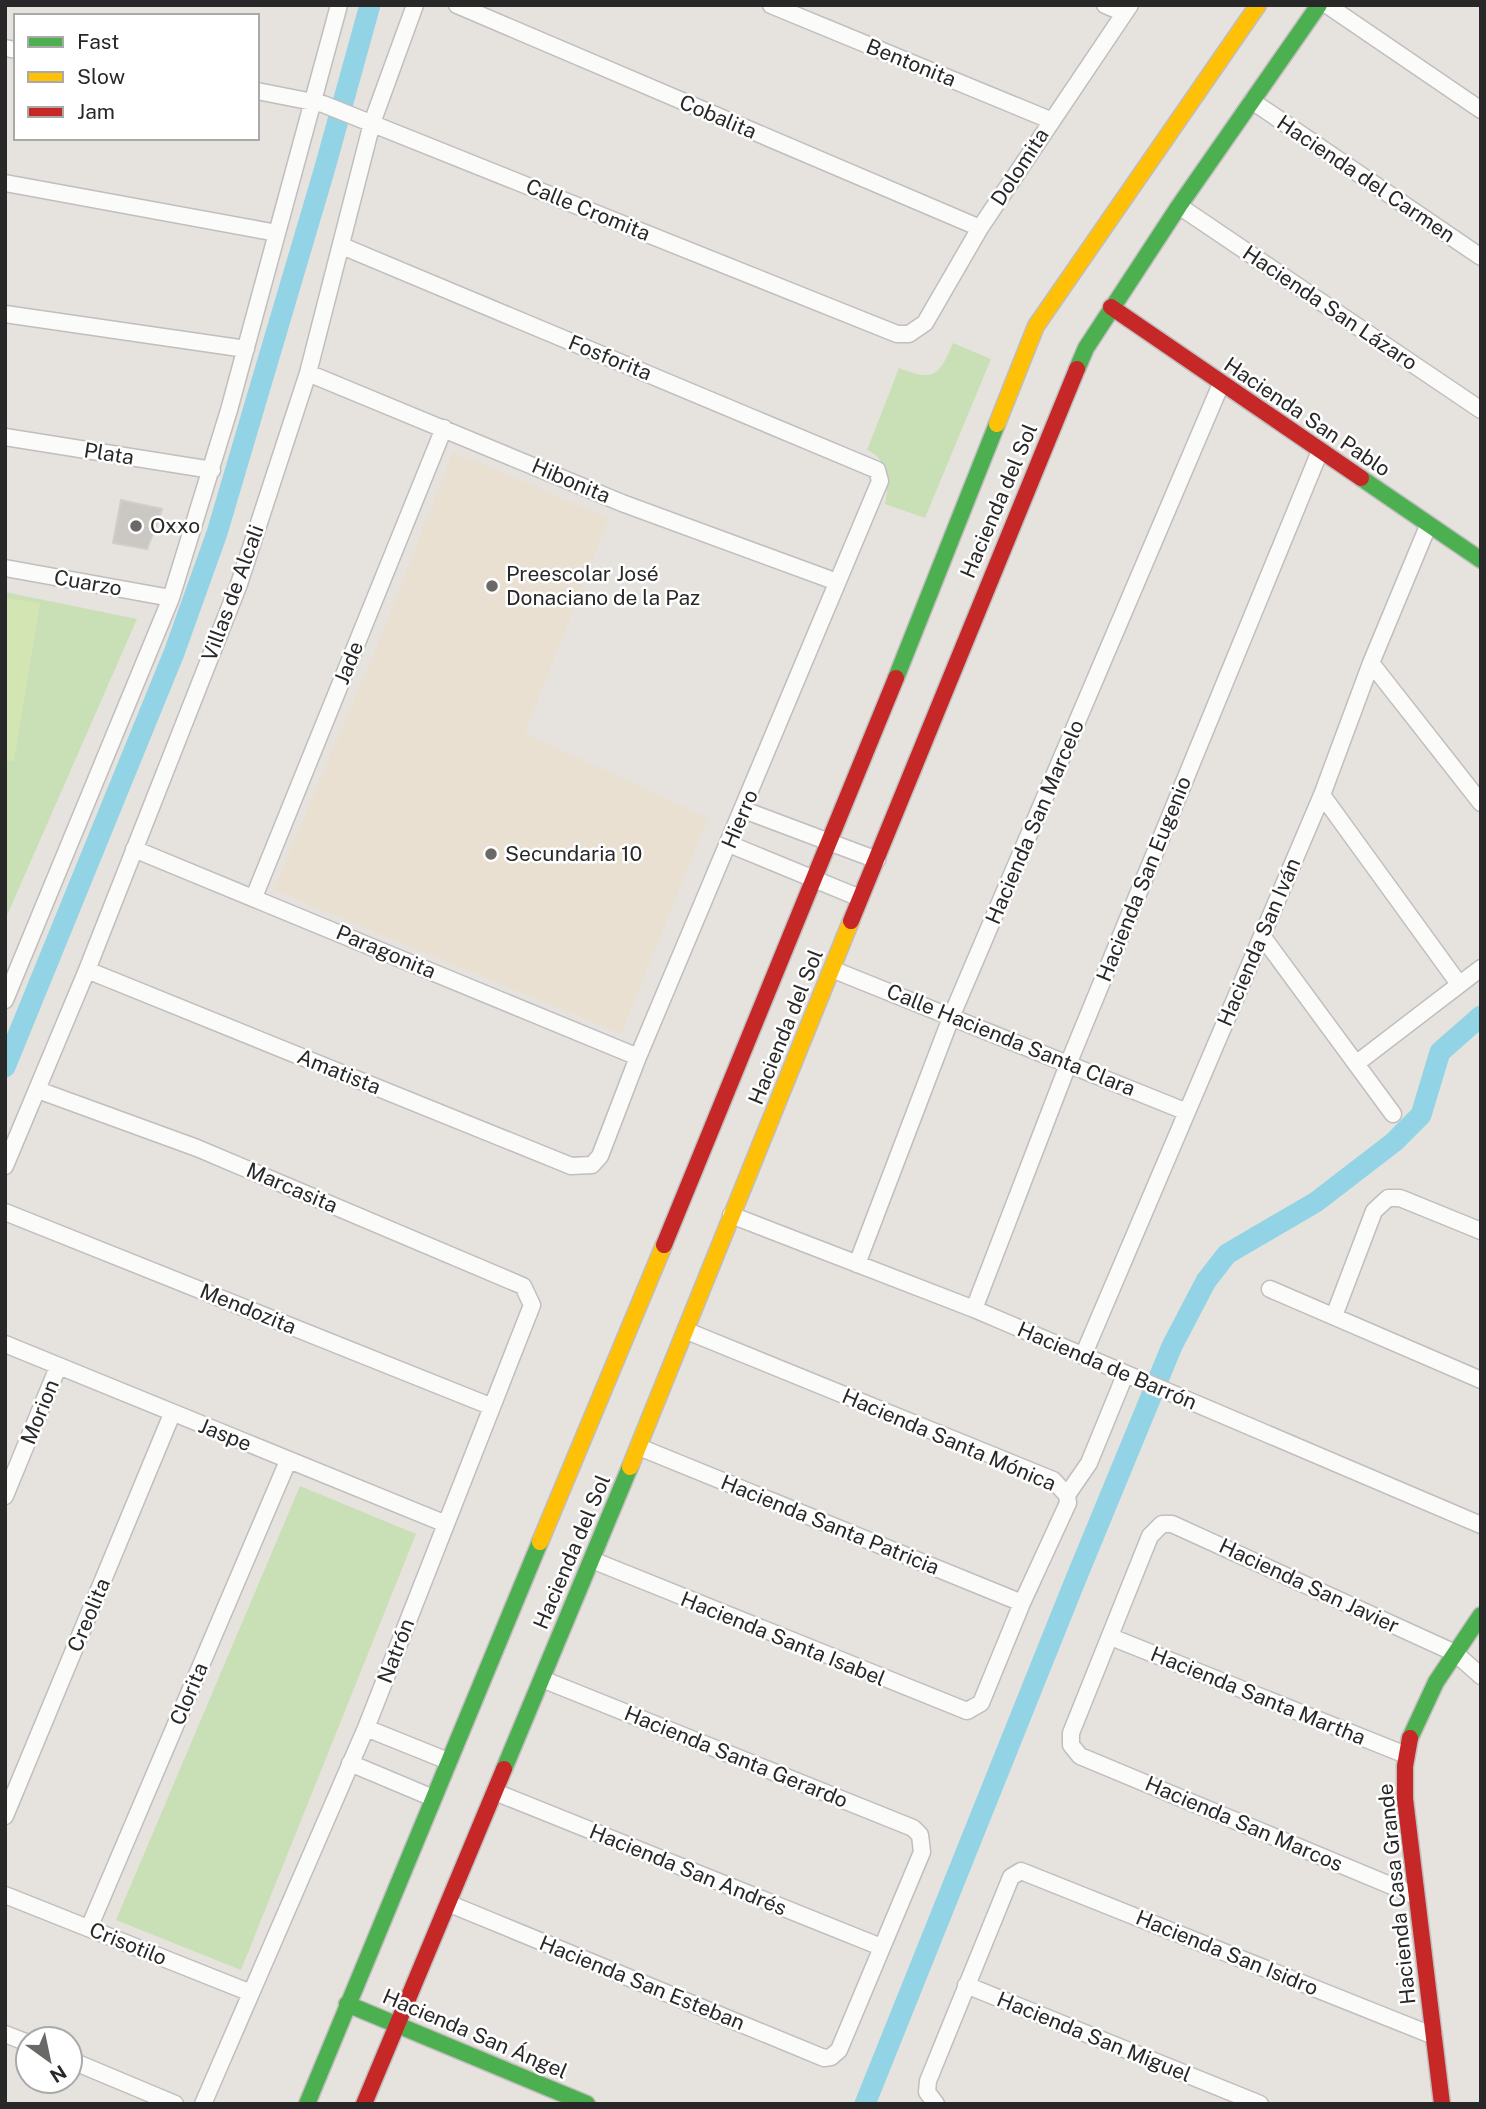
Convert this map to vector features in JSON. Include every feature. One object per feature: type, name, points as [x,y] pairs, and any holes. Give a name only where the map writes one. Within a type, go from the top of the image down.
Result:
[{"type":"street","points":[[5,1000],[171,598],[212,470],[277,233],[317,102],[339,5]]},
{"type":"street","name":"Villas de Alcali","points":[[5,1166],[87,970],[239,584],[307,373],[342,246],[367,121],[415,5]]},
{"type":"street","name":"Cobalita","points":[[457,5],[980,228]]},
{"type":"street","name":"Bentonita","points":[[771,5],[1050,120]]},
{"type":"street","points":[[1105,5],[1127,9]]},
{"type":"street","name":"Hacienda del Sol","points":[[307,2104],[816,879],[1036,326],[1258,5]]},
{"type":"street","name":"Hacienda del Sol","points":[[364,2104],[450,1904],[687,1331],[731,1215],[834,970],[860,898],[997,558],[1086,348],[1179,206],[1319,5]]},
{"type":"street","points":[[1327,5],[1481,110]]},
{"type":"street","name":"Dolomita","points":[[915,331],[925,323],[980,228],[1127,9]]},
{"type":"street","name":"Calle Cromita","points":[[259,91],[317,102],[897,334],[915,331]]},
{"type":"street","name":"Hacienda del Carmen","points":[[1252,101],[1481,257]]},
{"type":"street","points":[[5,183],[277,233]]},
{"type":"street","name":"Hacienda San Lázaro","points":[[1179,206],[1481,410]]},
{"type":"street","name":"Fosforita","points":[[342,246],[877,470]]},
{"type":"street","name":"Hacienda San Pablo","points":[[1111,307],[1480,561]]},
{"type":"street","points":[[5,314],[246,349]]},
{"type":"street","name":"Hibonita","points":[[307,373],[622,503],[837,582]]},
{"type":"street","name":"Hacienda San Marcelo","points":[[857,1264],[952,1015],[1221,384]]},
{"type":"street","name":"Jade","points":[[254,897],[444,428]]},
{"type":"street","name":"Plata","points":[[5,438],[212,470]]},
{"type":"street","name":"Hacienda San Eugenio","points":[[975,1309],[1069,1062],[1320,451]]},
{"type":"street","name":"Hierro","points":[[592,1165],[600,1156],[638,1057],[880,481],[877,470]]},
{"type":"street","name":"Hacienda San Iván","points":[[1083,1356],[1322,795],[1371,663],[1428,526]]},
{"type":"street","name":"Cuarzo","points":[[5,568],[171,598]]},
{"type":"street","points":[[1371,663],[1481,803]]},
{"type":"street","points":[[1322,795],[1459,985]]},
{"type":"street","points":[[744,810],[877,860]]},
{"type":"street","points":[[729,844],[860,898]]},
{"type":"street","name":"Paragonita","points":[[134,849],[638,1057]]},
{"type":"street","points":[[1262,936],[1393,1114]]},
{"type":"street","points":[[5,951],[23,954]]},
{"type":"street","points":[[1357,1063],[1481,968]]},
{"type":"street","name":"Amatista","points":[[87,970],[571,1166],[592,1165]]},
{"type":"street","name":"Calle Hacienda Santa Clara","points":[[834,970],[1069,1062],[1187,1112]]},
{"type":"street","name":"Marcasita","points":[[38,1090],[197,1148],[523,1286],[532,1305]]},
{"type":"street","points":[[1334,1316],[1374,1211],[1388,1198],[1400,1198],[1481,1231]]},
{"type":"street","name":"Mendozita","points":[[5,1212],[490,1406]]},
{"type":"street","name":"Hacienda de Barrón","points":[[731,1215],[975,1309],[1481,1525]]},
{"type":"street","points":[[1270,1289],[1481,1380]]},
{"type":"street","name":"Natrón","points":[[203,2104],[366,1728],[490,1406],[532,1305]]},
{"type":"street","name":"Hacienda Santa Mónica","points":[[687,1331],[1053,1480],[1067,1495],[1068,1503],[1022,1603],[981,1703],[975,1709]]},
{"type":"street","name":"Jaspe","points":[[5,1344],[446,1524]]},
{"type":"street","name":"Morion","points":[[5,1496],[58,1367]]},
{"type":"street","points":[[1067,1495],[1089,1463],[1132,1378]]},
{"type":"street","name":"Creolita","points":[[5,1816],[172,1414]]},
{"type":"street","name":"Hacienda Santa Patricia","points":[[639,1447],[1022,1603]]},
{"type":"street","name":"Clorita","points":[[89,1928],[288,1461]]},
{"type":"street","name":"Hacienda San Javier","points":[[1111,1637],[1150,1536],[1162,1524],[1172,1524],[1455,1653],[1481,1676]]},
{"type":"street","name":"Hacienda Santa Isabel","points":[[592,1560],[958,1710],[975,1709]]},
{"type":"street","name":"Hacienda Casa Grande","points":[[1442,2104],[1405,1799],[1406,1755],[1420,1716],[1455,1653],[1481,1615]]},
{"type":"street","name":"Hacienda San Marcos","points":[[1111,1637],[1072,1733],[1073,1750],[1080,1756],[1416,1896]]},
{"type":"street","name":"Hacienda Santa Martha","points":[[1111,1637],[1406,1755]]},
{"type":"street","name":"Hacienda Santa Gerardo","points":[[542,1679],[913,1828],[923,1843],[922,1852],[881,1947]]},
{"type":"street","points":[[366,1728],[449,1761]]},
{"type":"street","points":[[350,1763],[433,1798]]},
{"type":"street","name":"Hacienda San Andrés","points":[[495,1792],[881,1947]]},
{"type":"street","name":"Hacienda San Isidro","points":[[965,1985],[1011,1877],[1021,1871],[1434,2036]]},
{"type":"street","name":"Crisotilo","points":[[5,1895],[251,1993]]},
{"type":"street","name":"Hacienda San Esteban","points":[[450,1904],[824,2057],[835,2056],[881,1947]]},
{"type":"street","points":[[932,2098],[928,2081],[965,1985]]},
{"type":"street","name":"Hacienda San Miguel","points":[[965,1985],[1261,2104]]},
{"type":"street","name":"Hacienda San Ángel","points":[[347,2004],[587,2104]]},
{"type":"street","points":[[84,2066],[175,2104]]},
{"type":"shaded area","name":"Secundaria 10","points":[[453,452],[609,518],[525,733],[708,818],[621,1034],[273,890],[374,653]]},
{"type":"green space","points":[[953,343],[991,359],[925,518],[885,504],[886,472],[880,459],[867,450],[899,368],[920,375],[934,373],[944,363]]},
{"type":"green space","points":[[5,592],[137,619],[5,920]]},
{"type":"green space","points":[[5,598],[40,603],[14,761],[5,760]]},
{"type":"green space","points":[[300,1486],[416,1534],[241,1970],[116,1920]]},
{"type":"building","name":"Oxxo","points":[[121,500],[162,509],[147,549],[113,543]]},
{"type":"waterway","points":[[5,1067],[174,653],[217,533],[370,5]]},
{"type":"waterway","points":[[865,2104],[1172,1346],[1206,1281],[1227,1254],[1316,1202],[1394,1142],[1421,1115],[1440,1052],[1481,1016]]},
{"type":"traffic: fast","points":[[1077,369],[1086,348],[1179,206],[1319,5]]},
{"type":"traffic: fast","points":[[896,678],[997,424]]},
{"type":"traffic: fast","points":[[1361,478],[1481,560]]},
{"type":"traffic: fast","points":[[504,1769],[630,1467]]},
{"type":"traffic: fast","points":[[307,2104],[540,1542]]},
{"type":"traffic: fast","points":[[1410,1738],[1436,1682],[1481,1615]]},
{"type":"traffic: fast","points":[[347,2004],[587,2104]]},
{"type":"traffic: slow","points":[[997,424],[1036,326],[1258,5]]},
{"type":"traffic: slow","points":[[630,1467],[851,921]]},
{"type":"traffic: slow","points":[[540,1542],[664,1245]]},
{"type":"traffic: jam","points":[[1111,307],[1361,478]]},
{"type":"traffic: jam","points":[[851,921],[1077,369]]},
{"type":"traffic: jam","points":[[664,1245],[896,678]]},
{"type":"traffic: jam","points":[[1410,1738],[1405,1766],[1405,1799],[1442,2104]]},
{"type":"traffic: jam","points":[[364,2104],[504,1769]]},
{"type":"place","name":"Oxxo","points":[[136,526]]},
{"type":"place","name":"Preescolar José Donaciano de la Paz","points":[[492,586]]},
{"type":"place","name":"Secundaria 10","points":[[491,854]]}]
